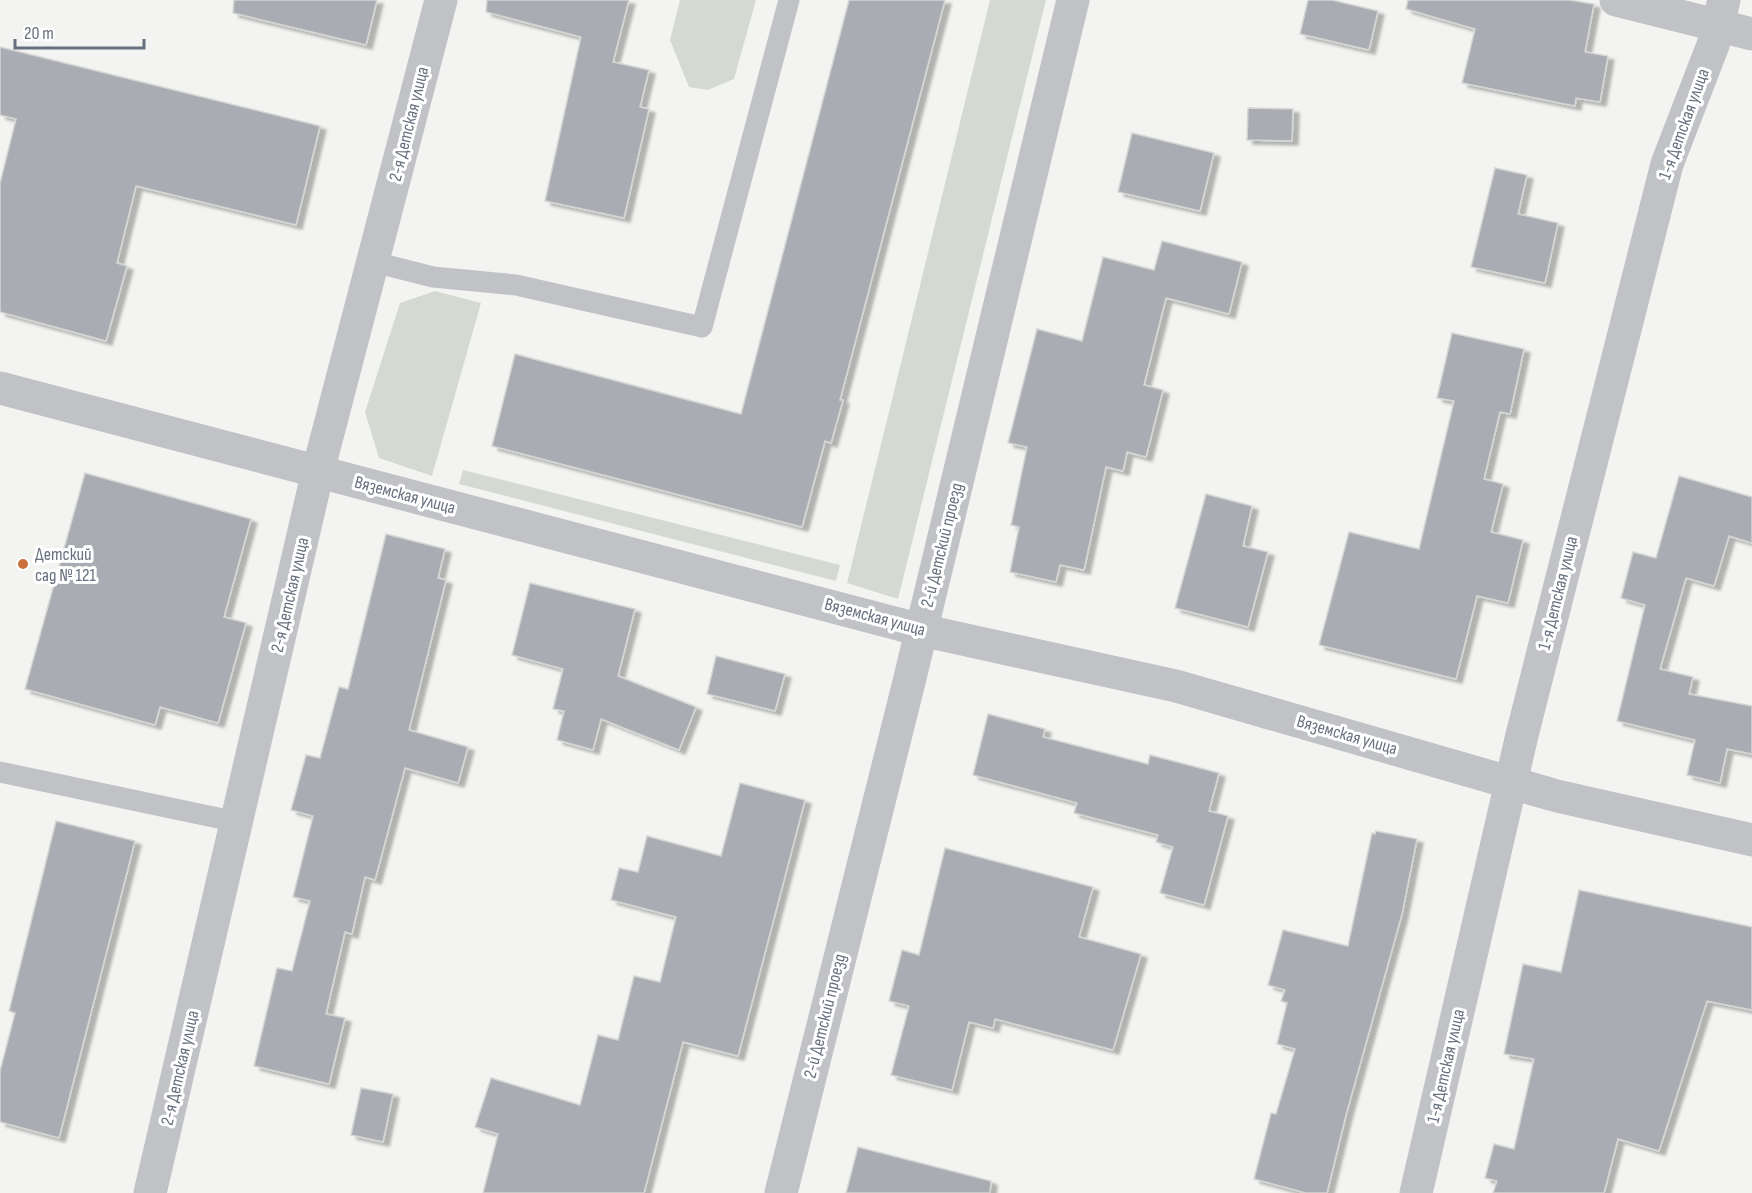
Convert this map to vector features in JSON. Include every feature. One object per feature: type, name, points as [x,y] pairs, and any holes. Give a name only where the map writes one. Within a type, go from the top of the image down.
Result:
[{"type":"street","name":"2-я Детская улица","points":[[150,1193],[318,471],[441,0]]},
{"type":"street","name":"2-й Детский проезд","points":[[781,1193],[921,630],[1073,0]]},
{"type":"street","points":[[1616,0],[1722,13],[1752,34]]},
{"type":"street","name":"1-я Детская улица","points":[[1416,1193],[1528,712],[1667,164],[1722,13]]},
{"type":"street","name":"Вяземская улица","points":[[0,388],[921,630],[1176,686],[1557,795],[1752,840]]},
{"type":"lane","points":[[374,262],[433,277],[516,285],[702,327],[789,0]]},
{"type":"lane","points":[[0,772],[237,822]]},
{"type":"shaded area","points":[[680,0],[756,0],[734,79],[708,90],[689,87],[670,40]]},
{"type":"shaded area","points":[[990,0],[1046,0],[898,599],[847,583]]},
{"type":"shaded area","points":[[435,291],[481,303],[432,476],[379,458],[365,412],[400,303]]},
{"type":"shaded area","points":[[463,470],[840,565],[836,581],[459,484]]},
{"type":"building","points":[[234,0],[377,0],[366,45],[233,13]]},
{"type":"building","points":[[487,0],[629,0],[613,62],[649,70],[640,107],[649,109],[624,218],[545,201],[581,37],[486,12]]},
{"type":"building","points":[[849,0],[945,0],[840,400],[843,400],[831,443],[825,441],[802,527],[492,446],[515,354],[741,414]]},
{"type":"building","points":[[1308,0],[1332,0],[1378,11],[1369,50],[1300,34]]},
{"type":"building","points":[[1408,0],[1569,0],[1594,4],[1585,52],[1608,56],[1600,102],[1576,98],[1575,106],[1462,83],[1475,29],[1406,9]]},
{"type":"building","points":[[0,47],[320,126],[296,225],[136,186],[117,263],[127,266],[106,341],[0,312],[0,183],[16,119],[0,115]]},
{"type":"building","points":[[1248,108],[1293,109],[1292,141],[1247,140]]},
{"type":"building","points":[[1132,133],[1214,153],[1200,211],[1118,192]]},
{"type":"building","points":[[1495,168],[1527,175],[1518,214],[1558,223],[1545,283],[1471,267]]},
{"type":"building","points":[[1162,241],[1242,262],[1229,314],[1166,298],[1144,385],[1163,390],[1146,457],[1127,452],[1123,471],[1106,467],[1084,570],[1060,565],[1056,582],[1010,572],[1019,527],[1011,525],[1027,447],[1008,443],[1037,329],[1082,341],[1103,257],[1154,270]]},
{"type":"building","points":[[1452,333],[1524,349],[1510,414],[1500,412],[1484,479],[1503,484],[1491,532],[1523,540],[1508,603],[1477,596],[1456,679],[1319,645],[1349,532],[1419,549],[1454,401],[1437,398]]},
{"type":"building","points":[[85,473],[251,519],[224,617],[246,623],[218,723],[160,707],[155,725],[25,689]]},
{"type":"building","points":[[1679,476],[1752,497],[1752,543],[1729,536],[1714,586],[1686,578],[1660,669],[1693,677],[1689,694],[1752,706],[1752,754],[1727,749],[1720,783],[1687,775],[1695,740],[1617,721],[1645,605],[1621,598],[1633,552],[1656,558]]},
{"type":"building","points":[[1206,494],[1252,506],[1243,546],[1268,552],[1248,627],[1175,608]]},
{"type":"building","points":[[386,534],[445,549],[438,578],[446,580],[409,730],[468,747],[458,783],[405,768],[375,880],[365,877],[352,934],[345,932],[326,1014],[345,1018],[329,1084],[254,1066],[277,968],[292,971],[310,901],[293,897],[313,816],[291,810],[306,755],[320,758],[339,687],[348,689]]},
{"type":"building","points":[[530,583],[635,609],[618,676],[696,707],[679,750],[601,719],[593,750],[557,740],[564,711],[553,709],[563,669],[512,655]]},
{"type":"building","points":[[716,656],[785,674],[775,711],[707,694]]},
{"type":"building","points":[[988,714],[1045,729],[1043,737],[1148,764],[1150,755],[1219,773],[1209,811],[1228,816],[1204,905],[1160,893],[1173,847],[1156,842],[1158,835],[1074,813],[1077,803],[973,775]]},
{"type":"building","points":[[740,783],[805,800],[738,1056],[683,1042],[644,1193],[483,1193],[498,1134],[475,1127],[491,1078],[580,1105],[598,1035],[618,1040],[634,976],[660,982],[676,917],[611,900],[619,868],[638,872],[647,836],[721,856]]},
{"type":"building","points":[[56,821],[135,841],[59,1138],[0,1122],[0,1071],[15,1013],[9,1011]]},
{"type":"building","points":[[1376,831],[1417,839],[1402,914],[1346,1115],[1327,1193],[1306,1193],[1254,1179],[1271,1113],[1276,1114],[1295,1049],[1277,1044],[1287,1003],[1281,1001],[1285,990],[1268,985],[1283,930],[1348,946],[1372,833],[1375,834]]},
{"type":"building","points":[[945,848],[1093,887],[1079,937],[1141,954],[1113,1050],[995,1019],[993,1028],[969,1022],[952,1090],[891,1075],[909,1006],[889,1001],[902,950],[919,955]]},
{"type":"building","points":[[1579,890],[1752,927],[1752,1010],[1707,1001],[1659,1151],[1618,1139],[1604,1193],[1493,1193],[1497,1181],[1485,1178],[1494,1144],[1514,1149],[1534,1059],[1504,1054],[1523,964],[1561,972]]},
{"type":"building","points":[[361,1088],[393,1094],[383,1142],[351,1135]]},
{"type":"building","points":[[858,1147],[991,1181],[990,1193],[846,1193]]},
{"type":"place","name":"Детский сад № 121","points":[[23,564]]}]
